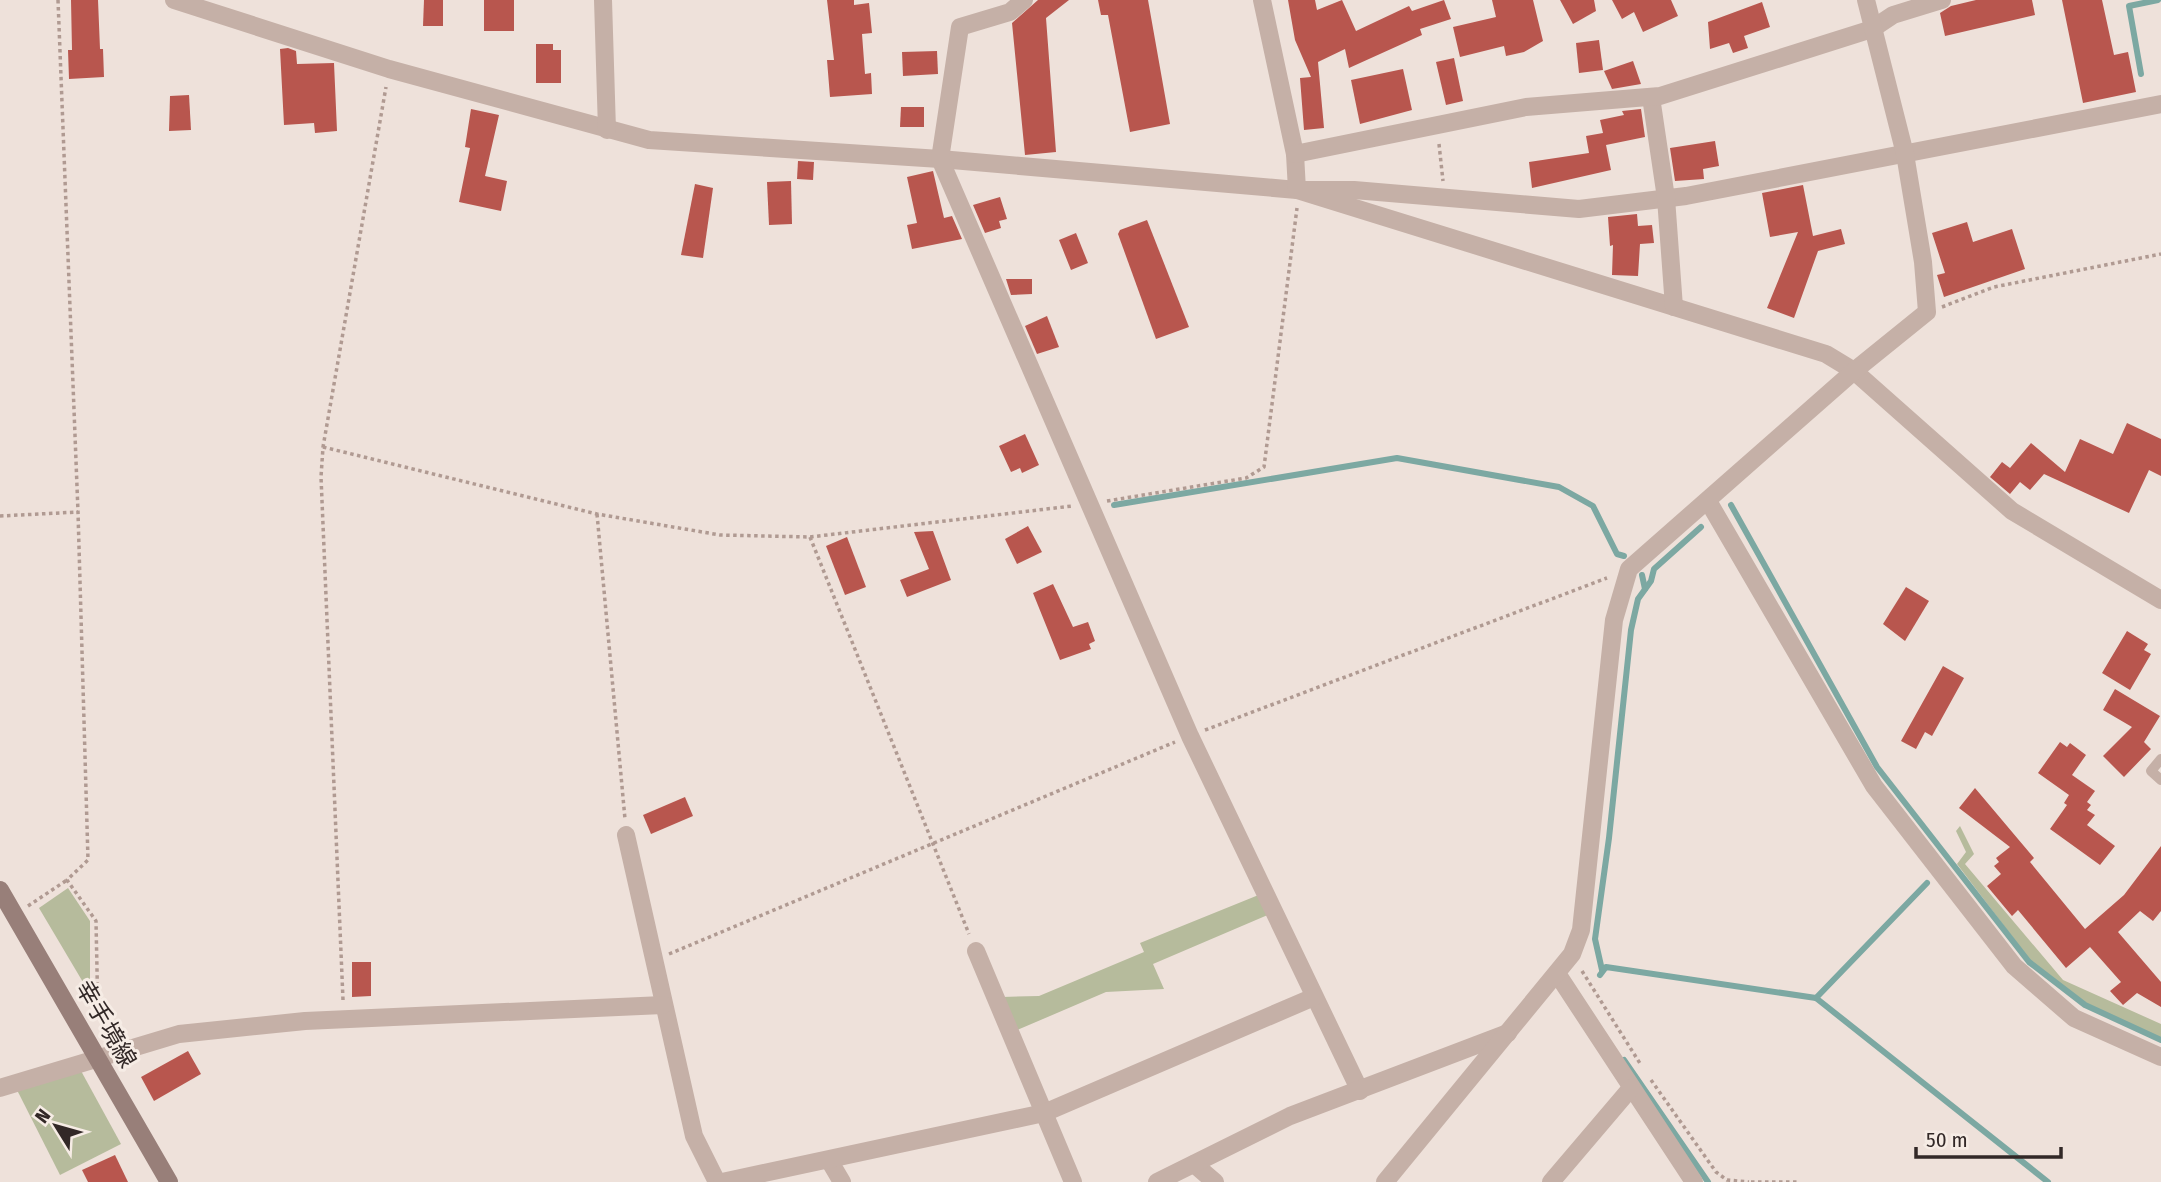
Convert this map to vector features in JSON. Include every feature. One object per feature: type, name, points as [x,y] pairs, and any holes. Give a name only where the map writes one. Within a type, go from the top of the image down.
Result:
[{"type":"main road","name":"幸手境線","points":[[0,890],[169,1182]]},
{"type":"street","points":[[174,0],[196,3],[389,69],[649,140],[940,159],[1297,190],[1354,190],[1579,209],[1666,198],[2161,104]]},
{"type":"street","points":[[603,0],[607,130]]},
{"type":"street","points":[[1024,0],[1010,12],[960,27],[940,159],[1190,736],[1360,1091]]},
{"type":"street","points":[[1262,0],[1294,154],[1297,190]]},
{"type":"street","points":[[1385,1182],[1558,975],[1572,954],[1581,930],[1614,620],[1629,569],[1854,371],[1927,312],[1923,262],[1905,153],[1866,0]]},
{"type":"street","points":[[1294,154],[1526,107],[1651,97],[1872,29],[1893,15],[1942,0]]},
{"type":"street","points":[[1651,97],[1666,198],[1674,307]]},
{"type":"street","points":[[1297,190],[1826,354],[1854,371],[2012,511],[2161,600]]},
{"type":"street","points":[[1708,501],[1874,786],[2014,966],[2074,1018],[2161,1057]]},
{"type":"street","points":[[626,835],[694,1136],[720,1182],[1044,1113],[1314,997]]},
{"type":"street","points":[[976,951],[1073,1182]]},
{"type":"street","points":[[1558,975],[1694,1182]]},
{"type":"street","points":[[0,1087],[179,1034],[305,1021],[663,1005]]},
{"type":"street","points":[[1157,1182],[1290,1116],[1510,1032]]},
{"type":"street","points":[[1551,1182],[1631,1087]]},
{"type":"street","points":[[829,1160],[842,1182]]},
{"type":"street","points":[[1194,1164],[1215,1182]]},
{"type":"lane","points":[[2161,759],[2151,771],[2161,779]]},
{"type":"path","points":[[15,916],[67,880],[88,860],[78,512],[58,0]]},
{"type":"path","points":[[344,1020],[321,477],[323,447],[389,69]]},
{"type":"path","points":[[323,447],[597,514],[720,535],[810,537],[846,530],[1090,504],[1246,478],[1264,467],[1297,190]]},
{"type":"path","points":[[1927,312],[1994,287],[2161,254]]},
{"type":"path","points":[[0,516],[78,512]]},
{"type":"path","points":[[597,514],[626,835]]},
{"type":"path","points":[[810,537],[976,951]]},
{"type":"path","points":[[653,960],[1190,736],[1629,569]]},
{"type":"path","points":[[67,880],[96,921],[98,1018]]},
{"type":"path","points":[[1572,954],[1648,1075],[1716,1172],[1727,1180],[1799,1182]]},
{"type":"green space","points":[[1960,826],[1974,854],[1965,864],[2063,980],[2161,1024],[2161,1039],[2086,1003],[2030,960],[1957,864],[1966,852],[1956,831]]},
{"type":"green space","points":[[68,888],[90,921],[90,994],[39,908]]},
{"type":"green space","points":[[1261,894],[1270,914],[1153,964],[1164,989],[1106,992],[1015,1031],[1002,997],[1039,996],[1144,952],[1140,943]]},
{"type":"green space","points":[[80,1069],[121,1144],[60,1175],[16,1088]]},
{"type":"building","points":[[71,0],[98,0],[104,77],[69,79],[68,50],[72,50]]},
{"type":"building","points":[[424,0],[443,0],[443,26],[423,26]]},
{"type":"building","points":[[484,0],[514,0],[514,31],[484,31]]},
{"type":"building","points":[[827,0],[854,0],[854,5],[869,3],[872,33],[862,34],[865,74],[871,73],[872,94],[830,97],[827,60],[834,60]]},
{"type":"building","points":[[1038,0],[1069,0],[1046,18],[1056,152],[1025,155],[1012,23]]},
{"type":"building","points":[[1098,0],[1148,0],[1170,124],[1130,132],[1108,15],[1101,15]]},
{"type":"building","points":[[1288,0],[1315,0],[1317,10],[1342,0],[1356,31],[1409,6],[1412,11],[1444,0],[1451,19],[1420,29],[1422,35],[1349,68],[1345,49],[1318,62],[1324,128],[1304,130],[1300,78],[1311,77],[1295,40]]},
{"type":"building","points":[[1492,0],[1533,0],[1543,41],[1524,52],[1506,56],[1504,46],[1460,57],[1453,27],[1496,17]]},
{"type":"building","points":[[1560,0],[1594,0],[1596,11],[1573,24]]},
{"type":"building","points":[[1612,0],[1671,0],[1678,16],[1643,32],[1634,12],[1622,19]]},
{"type":"building","points":[[1976,0],[2032,0],[2035,15],[1945,36],[1940,13],[1951,6]]},
{"type":"building","points":[[2062,0],[2102,0],[2114,55],[2128,52],[2136,92],[2083,103]]},
{"type":"building","points":[[1762,2],[1770,27],[1744,36],[1748,48],[1733,53],[1729,43],[1710,49],[1708,22]]},
{"type":"building","points":[[1599,40],[1603,70],[1579,73],[1576,43]]},
{"type":"building","points":[[536,44],[553,44],[553,50],[561,50],[561,83],[536,83]]},
{"type":"building","points":[[280,49],[296,51],[297,64],[334,63],[337,131],[315,133],[314,123],[284,125]]},
{"type":"building","points":[[937,51],[938,74],[903,76],[902,52]]},
{"type":"building","points":[[1454,58],[1463,101],[1446,105],[1436,62]]},
{"type":"building","points":[[1633,61],[1641,84],[1612,89],[1604,71]]},
{"type":"building","points":[[1403,69],[1412,110],[1360,124],[1351,80]]},
{"type":"building","points":[[189,95],[191,130],[169,131],[170,96]]},
{"type":"building","points":[[901,107],[924,107],[924,127],[900,127]]},
{"type":"building","points":[[471,109],[499,115],[485,176],[507,181],[501,211],[459,202],[470,148],[465,147]]},
{"type":"building","points":[[1641,109],[1645,137],[1606,145],[1611,170],[1532,188],[1529,162],[1589,153],[1586,136],[1603,133],[1600,120],[1624,115],[1622,111]]},
{"type":"building","points":[[1715,141],[1719,166],[1703,169],[1704,179],[1675,181],[1670,148]]},
{"type":"building","points":[[798,161],[814,162],[813,180],[797,179]]},
{"type":"building","points":[[933,171],[944,218],[952,216],[962,239],[912,249],[907,225],[917,223],[907,177]]},
{"type":"building","points":[[791,181],[792,224],[769,225],[767,182]]},
{"type":"building","points":[[695,184],[713,188],[703,258],[681,255]]},
{"type":"building","points":[[1803,185],[1813,236],[1841,229],[1845,244],[1818,251],[1794,318],[1767,308],[1798,232],[1770,237],[1762,193]]},
{"type":"building","points":[[1000,197],[1007,219],[999,221],[1001,228],[985,233],[973,205]]},
{"type":"building","points":[[1637,214],[1638,226],[1652,225],[1654,243],[1640,244],[1638,276],[1612,275],[1613,245],[1610,246],[1608,217]]},
{"type":"building","points":[[1147,220],[1189,327],[1156,339],[1118,234],[1120,230]]},
{"type":"building","points":[[1967,222],[1973,242],[2012,229],[2025,269],[1944,297],[1937,275],[1945,273],[1932,233]]},
{"type":"building","points":[[1076,233],[1088,263],[1071,270],[1059,240]]},
{"type":"building","points":[[1006,279],[1032,279],[1032,294],[1011,295]]},
{"type":"building","points":[[1047,316],[1059,347],[1037,354],[1025,326]]},
{"type":"building","points":[[2127,423],[2161,439],[2161,476],[2149,470],[2129,513],[2044,474],[2030,490],[2020,482],[2010,494],[1990,477],[2002,462],[2010,468],[2031,443],[2065,472],[2080,439],[2113,454]]},
{"type":"building","points":[[1025,434],[1039,465],[1022,473],[1020,468],[1011,472],[999,446]]},
{"type":"building","points":[[1028,526],[1042,552],[1017,564],[1005,539]]},
{"type":"building","points":[[933,531],[951,580],[907,597],[900,580],[929,569],[914,532]]},
{"type":"building","points":[[847,537],[866,587],[845,595],[826,546]]},
{"type":"building","points":[[1053,584],[1073,627],[1088,622],[1095,641],[1089,644],[1091,649],[1060,660],[1033,593]]},
{"type":"building","points":[[1906,587],[1929,601],[1905,641],[1883,624]]},
{"type":"building","points":[[2127,631],[2148,644],[2144,650],[2151,654],[2130,690],[2102,673]]},
{"type":"building","points":[[1943,666],[1964,678],[1932,736],[1925,732],[1916,749],[1901,741]]},
{"type":"building","points":[[2115,689],[2160,716],[2144,742],[2151,749],[2124,777],[2103,756],[2132,727],[2103,710]]},
{"type":"building","points":[[2060,742],[2067,747],[2070,743],[2086,755],[2072,775],[2095,791],[2087,802],[2091,805],[2087,810],[2095,815],[2087,825],[2115,846],[2100,865],[2050,829],[2067,805],[2064,803],[2069,795],[2038,773]]},
{"type":"building","points":[[1975,788],[2034,858],[2030,862],[2085,929],[2124,895],[2161,846],[2161,911],[2153,921],[2140,911],[2118,932],[2161,982],[2161,1007],[2137,993],[2123,1005],[2110,991],[2121,982],[2090,947],[2066,968],[2018,910],[2012,916],[1987,886],[2001,874],[1994,866],[1999,862],[1996,858],[2010,847],[1959,808]]},
{"type":"building","points":[[685,797],[693,816],[651,834],[643,815]]},
{"type":"building","points":[[352,962],[371,962],[371,996],[352,997]]},
{"type":"building","points":[[188,1051],[201,1074],[154,1101],[141,1077]]},
{"type":"building","points":[[115,1155],[128,1182],[88,1182],[82,1170]]},
{"type":"waterway","points":[[2141,74],[2129,6],[2158,0]]},
{"type":"waterway","points":[[1114,505],[1397,458],[1559,487],[1593,506],[1617,554],[1624,556]]},
{"type":"waterway","points":[[1731,505],[1877,767],[2029,962],[2085,1005],[2161,1040]]},
{"type":"waterway","points":[[1602,970],[1595,939],[1609,838],[1631,630],[1638,599],[1651,581],[1654,569],[1701,527]]},
{"type":"waterway","points":[[1642,575],[1645,589]]},
{"type":"waterway","points":[[1816,998],[1927,883]]},
{"type":"waterway","points":[[1600,975],[1606,967],[1816,998],[2048,1182]]},
{"type":"waterway","points":[[1624,1060],[1708,1182]]}]
